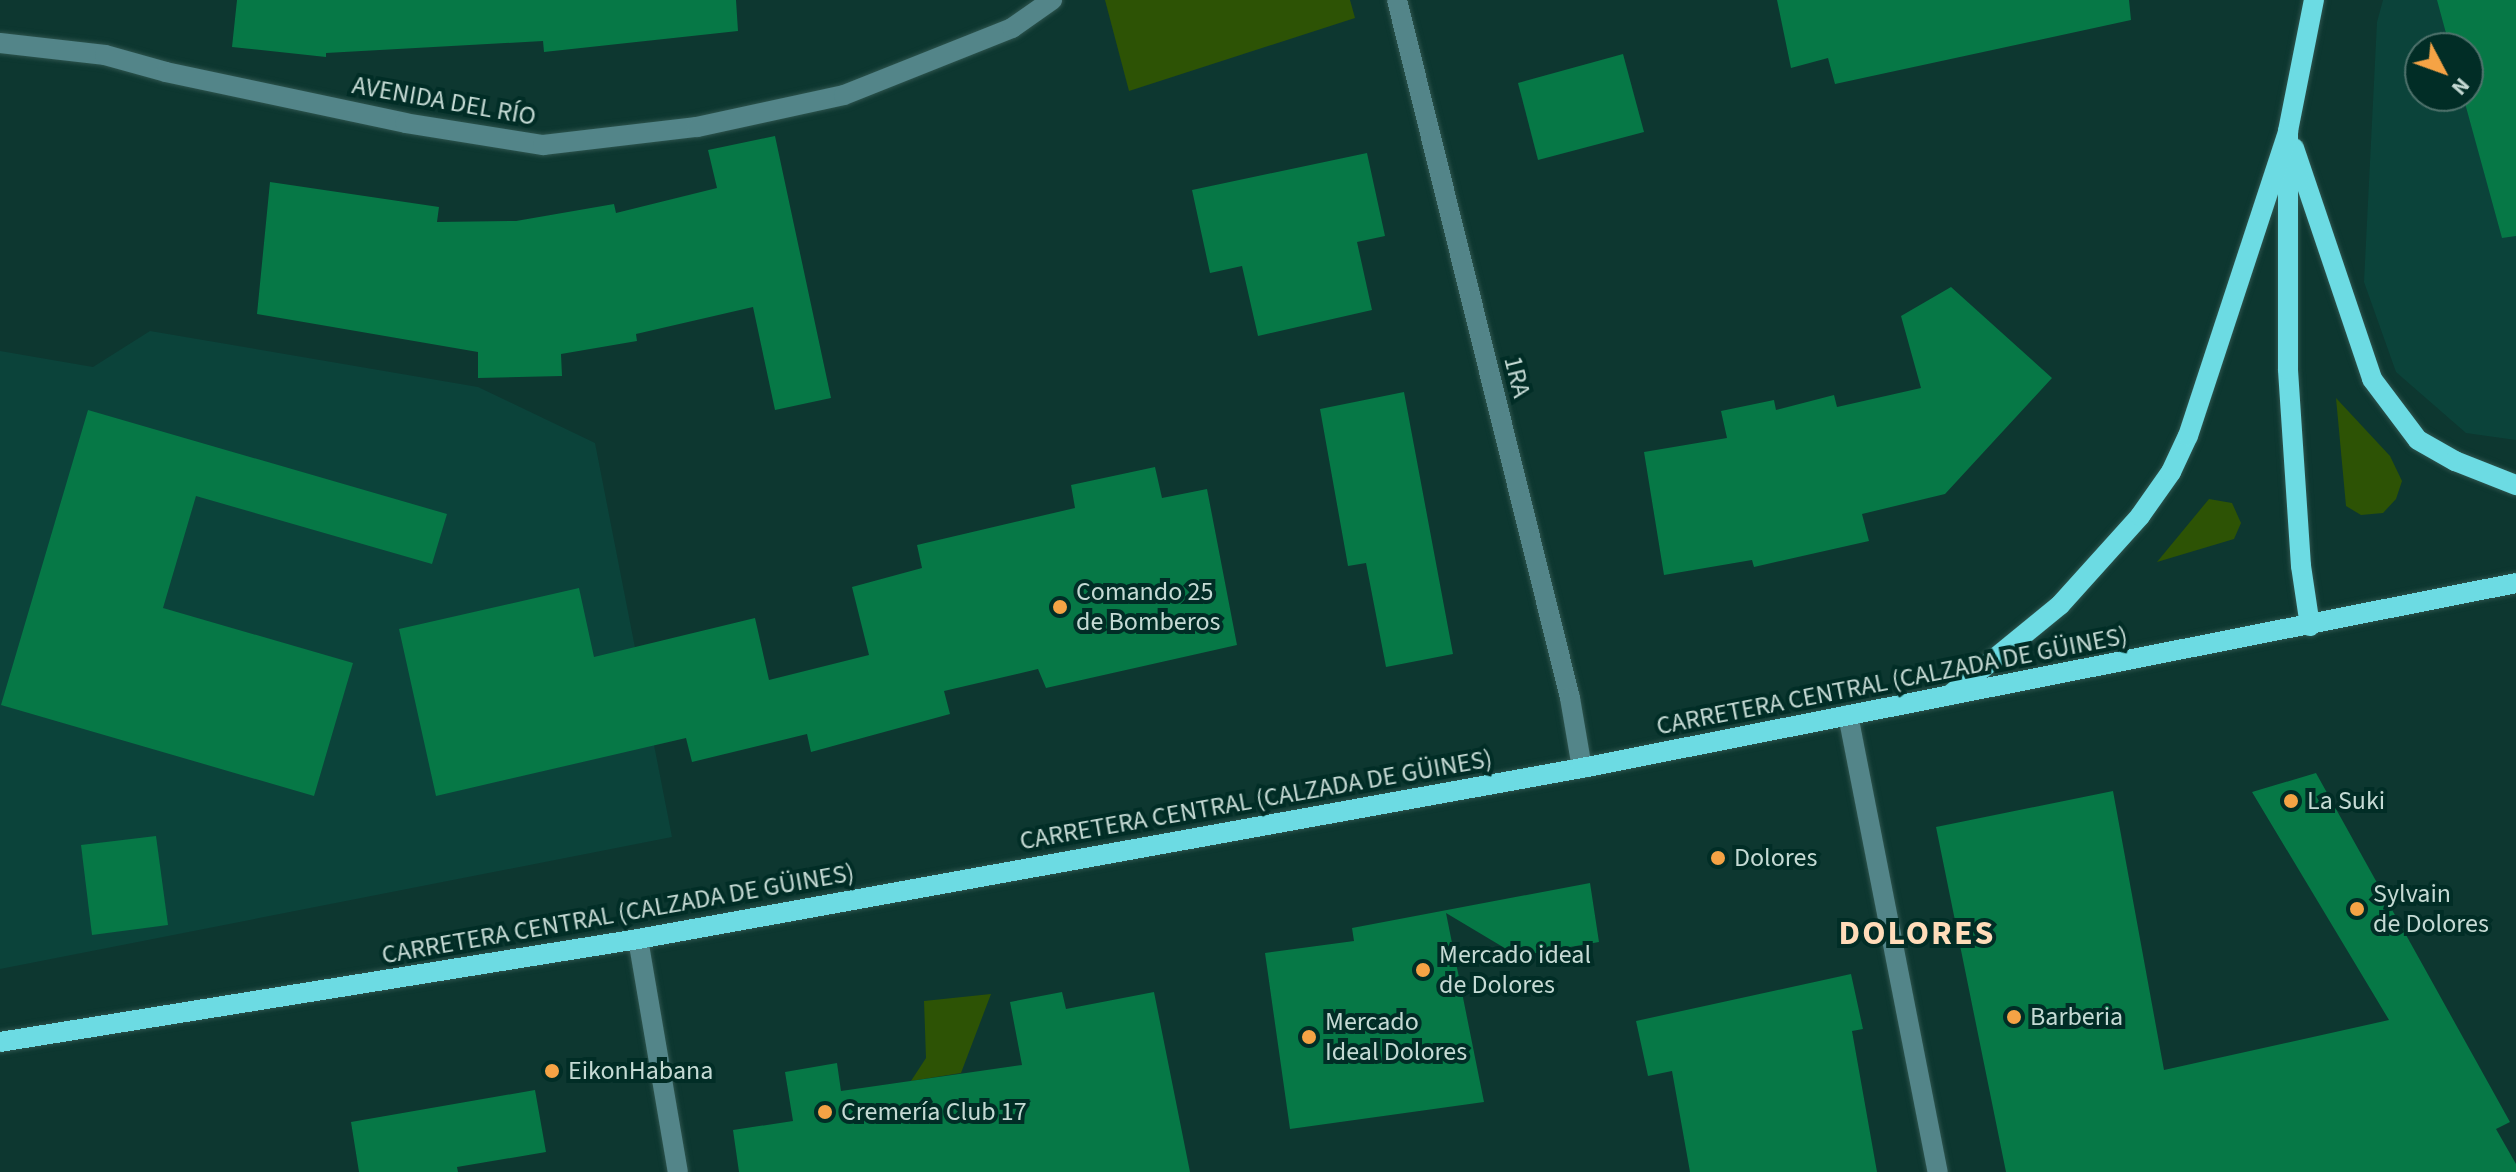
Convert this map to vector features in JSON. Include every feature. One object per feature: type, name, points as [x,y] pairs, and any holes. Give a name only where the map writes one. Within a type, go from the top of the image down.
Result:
[{"type":"main road","points":[[1949,696],[2060,605],[2140,516],[2171,472],[2188,436],[2288,131],[2314,0]]},
{"type":"main road","points":[[2288,131],[2372,379],[2418,440],[2455,461],[2516,485]]},
{"type":"main road","points":[[2288,131],[2288,369],[2300,554],[2310,626]]},
{"type":"main road","name":"CARRETERA CENTRAL (CALZADA DE GÜINES)","points":[[0,1042],[638,939],[1582,768],[2516,583]]},
{"type":"street","name":"AVENIDA DEL RÍO","points":[[0,43],[105,55],[166,72],[405,123],[543,145],[697,127],[844,95],[1012,28],[1052,0]]},
{"type":"street","name":"1RA","points":[[1397,0],[1570,698],[1582,768]]},
{"type":"street","points":[[1848,715],[1938,1172]]},
{"type":"street","points":[[638,939],[678,1172]]},
{"type":"shaded area","points":[[2383,0],[2516,0],[2516,440],[2466,433],[2396,372],[2364,282],[2377,22]]},
{"type":"shaded area","points":[[150,331],[478,387],[595,443],[672,837],[0,969],[0,351],[93,367]]},
{"type":"green space","points":[[1105,0],[1350,0],[1355,18],[1129,91]]},
{"type":"green space","points":[[2336,398],[2390,456],[2402,481],[2396,499],[2383,513],[2361,515],[2346,506]]},
{"type":"green space","points":[[2209,499],[2232,503],[2241,523],[2234,539],[2157,562]]},
{"type":"green space","points":[[991,994],[961,1073],[911,1081],[926,1058],[924,1001]]},
{"type":"building","points":[[237,0],[736,0],[738,31],[544,52],[543,41],[326,53],[326,57],[232,47]]},
{"type":"building","points":[[1777,0],[2129,0],[2131,20],[1835,84],[1828,58],[1791,68]]},
{"type":"building","points":[[2437,0],[2516,0],[2516,236],[2502,238],[2467,112],[2484,112],[2484,32],[2446,32]]},
{"type":"building","points":[[1623,54],[1644,132],[1538,160],[1518,83]]},
{"type":"building","points":[[775,136],[831,398],[775,410],[753,307],[636,334],[637,341],[561,354],[562,376],[478,378],[478,352],[257,314],[270,182],[439,207],[437,222],[516,221],[614,204],[616,213],[717,188],[708,150]]},
{"type":"building","points":[[1367,153],[1385,236],[1357,242],[1372,310],[1258,336],[1242,266],[1210,273],[1192,190]]},
{"type":"building","points":[[1951,287],[2052,378],[1945,494],[1862,514],[1869,541],[1754,567],[1752,560],[1664,575],[1644,452],[1727,438],[1721,411],[1774,400],[1776,410],[1834,395],[1837,407],[1921,388],[1901,316]]},
{"type":"building","points":[[1404,392],[1453,654],[1386,667],[1366,563],[1348,566],[1320,409]]},
{"type":"building","points":[[88,410],[447,514],[432,564],[196,496],[163,608],[353,663],[314,796],[1,705]]},
{"type":"building","points":[[1155,467],[1162,498],[1207,489],[1237,645],[1046,688],[1038,669],[944,691],[950,714],[811,752],[807,734],[692,762],[686,738],[436,796],[399,629],[579,588],[594,657],[755,618],[769,680],[869,655],[852,587],[922,568],[917,545],[1075,508],[1071,485]]},
{"type":"building","points":[[2316,773],[2510,1122],[2496,1129],[2516,1164],[2516,1172],[2006,1172],[1936,827],[2113,791],[2164,1070],[2389,1020],[2252,792]]},
{"type":"building","points":[[156,836],[168,925],[92,935],[81,845]]},
{"type":"building","points":[[1590,883],[1599,942],[1518,956],[1446,913],[1484,1102],[1290,1129],[1265,953],[1354,941],[1352,928]]},
{"type":"building","points":[[1851,974],[1863,1029],[1852,1031],[1877,1172],[1690,1172],[1672,1071],[1648,1076],[1636,1021]]},
{"type":"building","points":[[1062,992],[1066,1009],[1154,992],[1190,1172],[739,1172],[733,1130],[793,1121],[785,1072],[837,1063],[841,1091],[1022,1065],[1010,1002]]},
{"type":"building","points":[[535,1090],[546,1152],[457,1167],[458,1172],[359,1172],[351,1122]]},
{"type":"place","name":"Comando 25 de Bomberos","points":[[1060,607]]},
{"type":"place","name":"La Suki","points":[[2291,801]]},
{"type":"place","name":"Dolores","points":[[1718,858]]},
{"type":"place","name":"Sylvain de Dolores","points":[[2357,909]]},
{"type":"place","name":"Mercado ideal de Dolores","points":[[1423,970]]},
{"type":"place","name":"Barberia","points":[[2014,1017]]},
{"type":"place","name":"Mercado Ideal Dolores","points":[[1309,1037]]},
{"type":"place","name":"EikonHabana","points":[[552,1071]]},
{"type":"place","name":"Cremería Club 17","points":[[825,1112]]},
{"type":"district","name":"DOLORES","points":[[1917,934]]}]
